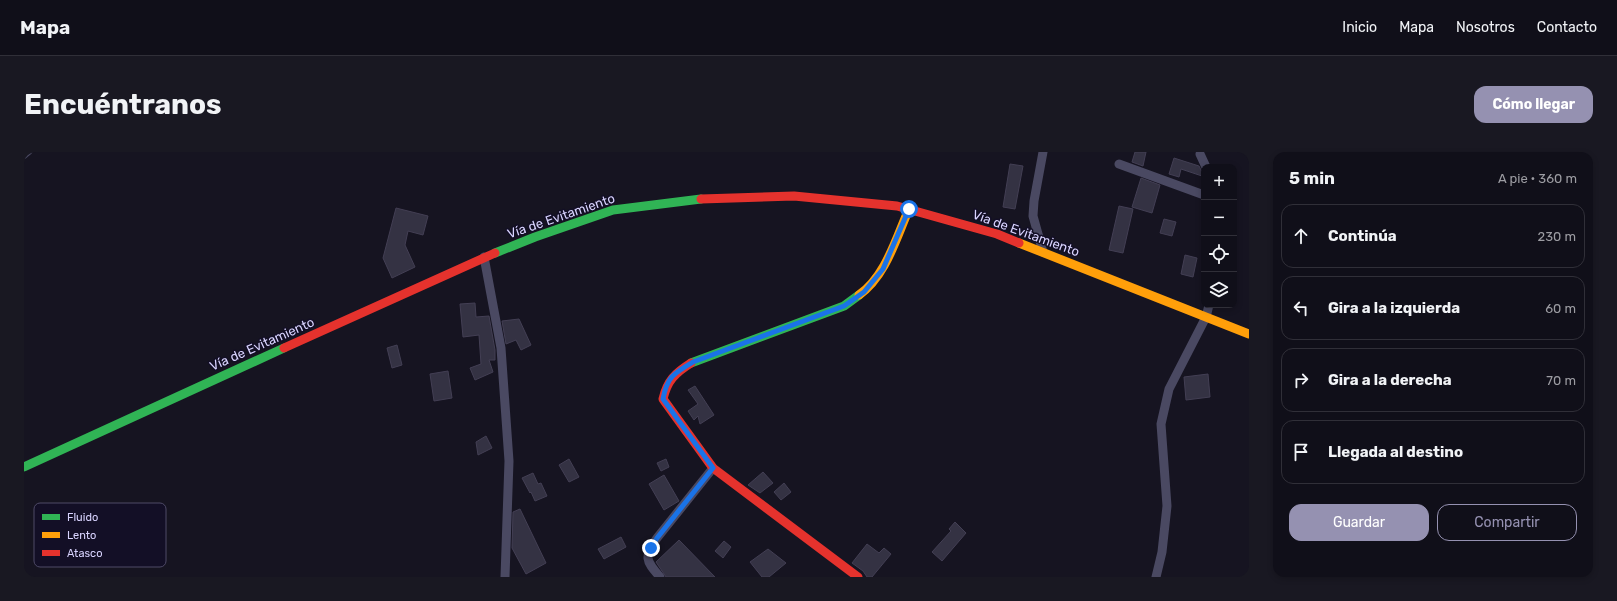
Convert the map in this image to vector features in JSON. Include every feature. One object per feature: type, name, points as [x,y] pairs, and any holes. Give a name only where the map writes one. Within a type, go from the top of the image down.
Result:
[{"type":"main road","name":"Vía de Evitamiento","points":[[24,467],[484,257],[535,237],[613,210],[691,199],[794,196],[897,206],[997,234],[1249,334]]},
{"type":"main road","points":[[858,577],[713,468],[663,399],[665,386],[672,376],[693,362],[844,306],[864,292],[883,269],[909,209]]},
{"type":"street","points":[[1043,152],[1032,216],[1043,252]]},
{"type":"street","points":[[1200,154],[1205,164]]},
{"type":"street","points":[[1119,164],[1201,194]]},
{"type":"street","points":[[484,257],[501,348],[509,461],[505,577]]},
{"type":"street","points":[[1156,577],[1162,552],[1167,506],[1161,424],[1169,389],[1206,317],[1208,308]]},
{"type":"street","points":[[660,577],[648,563],[647,556],[657,538],[713,468]]},
{"type":"lane","points":[[24,157],[30,152]]},
{"type":"building","points":[[1135,152],[1146,152],[1143,166],[1132,162]]},
{"type":"building","points":[[1174,158],[1199,166],[1201,170],[1201,176],[1181,169],[1179,177],[1169,174]]},
{"type":"building","points":[[1010,164],[1023,166],[1015,209],[1003,207]]},
{"type":"building","points":[[1141,178],[1160,185],[1152,213],[1132,207]]},
{"type":"building","points":[[1119,206],[1133,209],[1123,253],[1109,250]]},
{"type":"building","points":[[396,208],[428,216],[423,235],[408,231],[405,245],[415,267],[392,278],[383,258]]},
{"type":"building","points":[[1164,219],[1176,222],[1172,236],[1160,233]]},
{"type":"building","points":[[1185,255],[1197,258],[1193,277],[1181,274]]},
{"type":"building","points":[[475,303],[476,317],[489,316],[495,350],[495,360],[489,360],[493,372],[475,380],[470,368],[481,364],[479,335],[463,337],[460,304]]},
{"type":"building","points":[[519,319],[531,345],[521,350],[516,340],[506,344],[502,321]]},
{"type":"building","points":[[397,345],[402,365],[392,368],[387,348]]},
{"type":"building","points":[[448,371],[452,398],[434,401],[430,374]]},
{"type":"building","points":[[1208,374],[1210,397],[1186,400],[1184,377]]},
{"type":"building","points":[[695,386],[714,415],[700,424],[698,416],[694,420],[688,411],[698,404],[688,390]]},
{"type":"building","points":[[486,436],[492,448],[478,455],[476,442]]},
{"type":"building","points":[[569,459],[579,477],[569,482],[559,465]]},
{"type":"building","points":[[666,459],[669,467],[661,471],[657,463]]},
{"type":"building","points":[[763,472],[773,483],[760,493],[748,485]]},
{"type":"building","points":[[533,473],[538,484],[541,483],[547,496],[535,501],[522,478]]},
{"type":"building","points":[[664,475],[679,501],[664,510],[649,484]]},
{"type":"building","points":[[784,483],[791,492],[781,500],[774,492]]},
{"type":"building","points":[[520,509],[546,563],[526,574],[512,548],[513,512]]},
{"type":"building","points":[[955,522],[966,533],[942,561],[932,552],[951,531],[949,529]]},
{"type":"building","points":[[621,537],[626,547],[604,559],[598,549]]},
{"type":"building","points":[[679,540],[715,577],[666,577],[656,562]]},
{"type":"building","points":[[724,541],[731,547],[723,558],[715,551]]},
{"type":"building","points":[[867,544],[879,553],[884,548],[891,554],[872,577],[867,577],[863,571],[852,563]]},
{"type":"building","points":[[768,549],[786,563],[769,577],[762,577],[750,562]]},
{"type":"traffic: fast","points":[[495,253],[535,237],[613,210],[701,199]]},
{"type":"traffic: fast","points":[[691,363],[844,306],[859,295]]},
{"type":"traffic: fast","points":[[24,467],[284,348]]},
{"type":"traffic: slow","points":[[859,295],[876,278],[883,267],[895,244],[909,209]]},
{"type":"traffic: slow","points":[[1019,243],[1249,334]]},
{"type":"traffic: jam","points":[[701,199],[794,196],[897,206],[997,234],[1019,243]]},
{"type":"traffic: jam","points":[[284,348],[495,253]]},
{"type":"traffic: jam","points":[[691,363],[680,370],[672,378],[663,399],[713,468],[858,577]]},
{"type":"route","points":[[651,548],[657,538],[713,468],[663,399],[665,386],[672,376],[693,362],[844,306],[864,292],[883,269],[909,209]]}]
